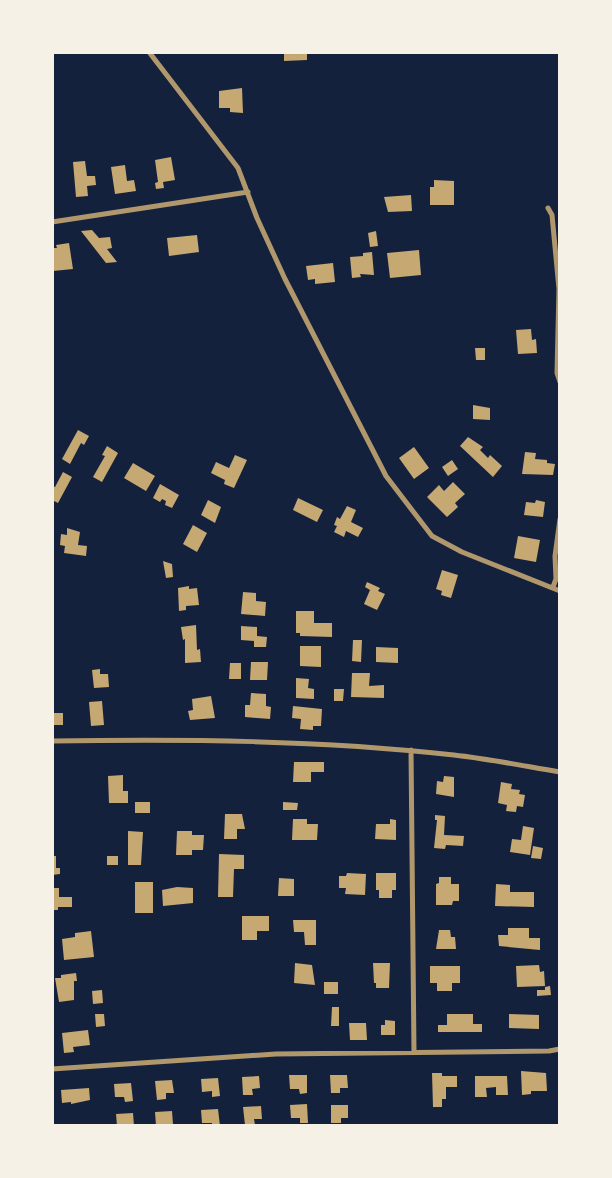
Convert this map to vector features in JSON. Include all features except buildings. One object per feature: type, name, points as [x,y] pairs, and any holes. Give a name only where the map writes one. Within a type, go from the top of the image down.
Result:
[{"type":"street","points":[[149,52],[238,167],[257,218],[285,279],[386,477],[432,536],[462,552],[559,591]]},
{"type":"street","points":[[52,222],[248,192]]},
{"type":"street","points":[[548,208],[552,215],[558,289],[559,382]]},
{"type":"street","points":[[553,587],[556,579],[555,556],[559,519]]},
{"type":"street","points":[[52,741],[214,740],[411,750],[559,772]]},
{"type":"street","points":[[411,750],[414,1053]]},
{"type":"street","points":[[52,1069],[276,1054],[559,1049]]}]
